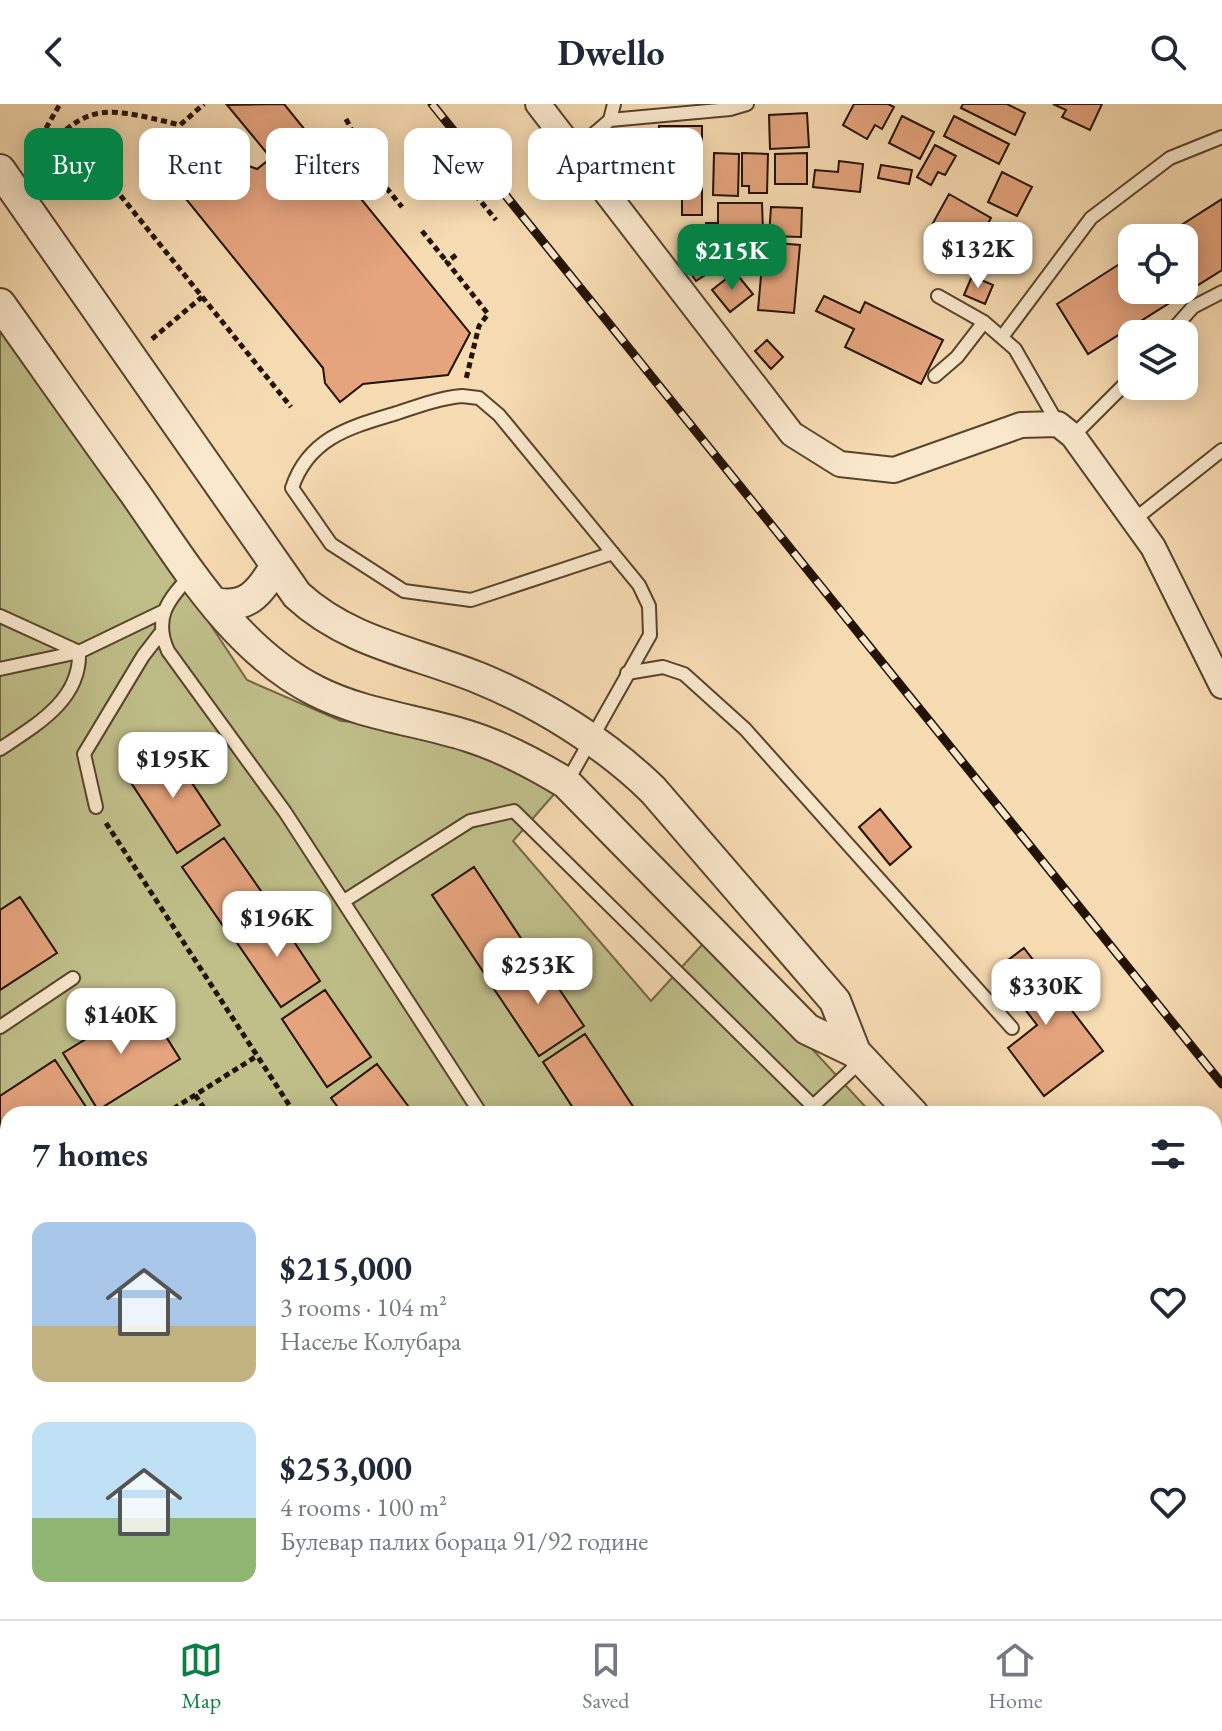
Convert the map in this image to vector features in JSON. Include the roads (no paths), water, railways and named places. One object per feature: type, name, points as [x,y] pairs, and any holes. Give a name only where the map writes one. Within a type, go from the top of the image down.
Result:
[{"type":"street","points":[[538,104],[556,128]]},
{"type":"street","points":[[6,178],[297,595],[337,627],[362,639],[480,678],[589,738],[623,761],[653,790],[835,1001],[858,1056]]},
{"type":"street","points":[[612,200],[792,434],[840,464],[894,470],[1021,425],[1066,430],[1135,519],[1221,681]]},
{"type":"street","points":[[0,304],[192,574],[261,655],[319,693],[350,705],[467,735],[536,765],[566,783],[807,1029],[858,1056],[905,1106]]},
{"type":"street","points":[[214,603],[229,606],[257,595],[275,567]]},
{"type":"lane","points":[[601,128],[610,120],[614,104]]},
{"type":"lane","points":[[610,120],[730,109],[747,104]]},
{"type":"lane","points":[[1002,337],[1091,218],[1170,158],[1222,137]]},
{"type":"lane","points":[[1181,320],[1193,307],[1222,292]]},
{"type":"lane","points":[[938,296],[984,322],[1015,349],[1066,430],[1118,388]]},
{"type":"lane","points":[[935,376],[957,357],[984,322]]},
{"type":"lane","points":[[566,783],[650,635],[649,606],[639,585],[613,553],[499,415],[479,398],[446,397],[339,430],[312,450],[298,471],[292,488],[331,544],[404,591],[471,600],[613,553]]},
{"type":"lane","points":[[1135,519],[1222,450]]},
{"type":"lane","points":[[0,669],[79,652],[164,611],[192,574]]},
{"type":"lane","points":[[96,807],[84,754],[143,656],[160,634],[164,611]]},
{"type":"lane","points":[[0,616],[79,652]]},
{"type":"lane","points":[[160,634],[168,651],[285,812],[476,1106]]},
{"type":"lane","points":[[0,749],[65,700],[76,679],[79,652]]},
{"type":"lane","points":[[627,673],[663,667],[684,674],[745,729],[1012,1028]]},
{"type":"lane","points":[[344,901],[470,821],[514,811],[813,1106]]},
{"type":"lane","points":[[0,1027],[73,978]]},
{"type":"lane","points":[[820,1106],[858,1056]]},
{"type":"railway","points":[[432,104],[1222,1084]]}]
